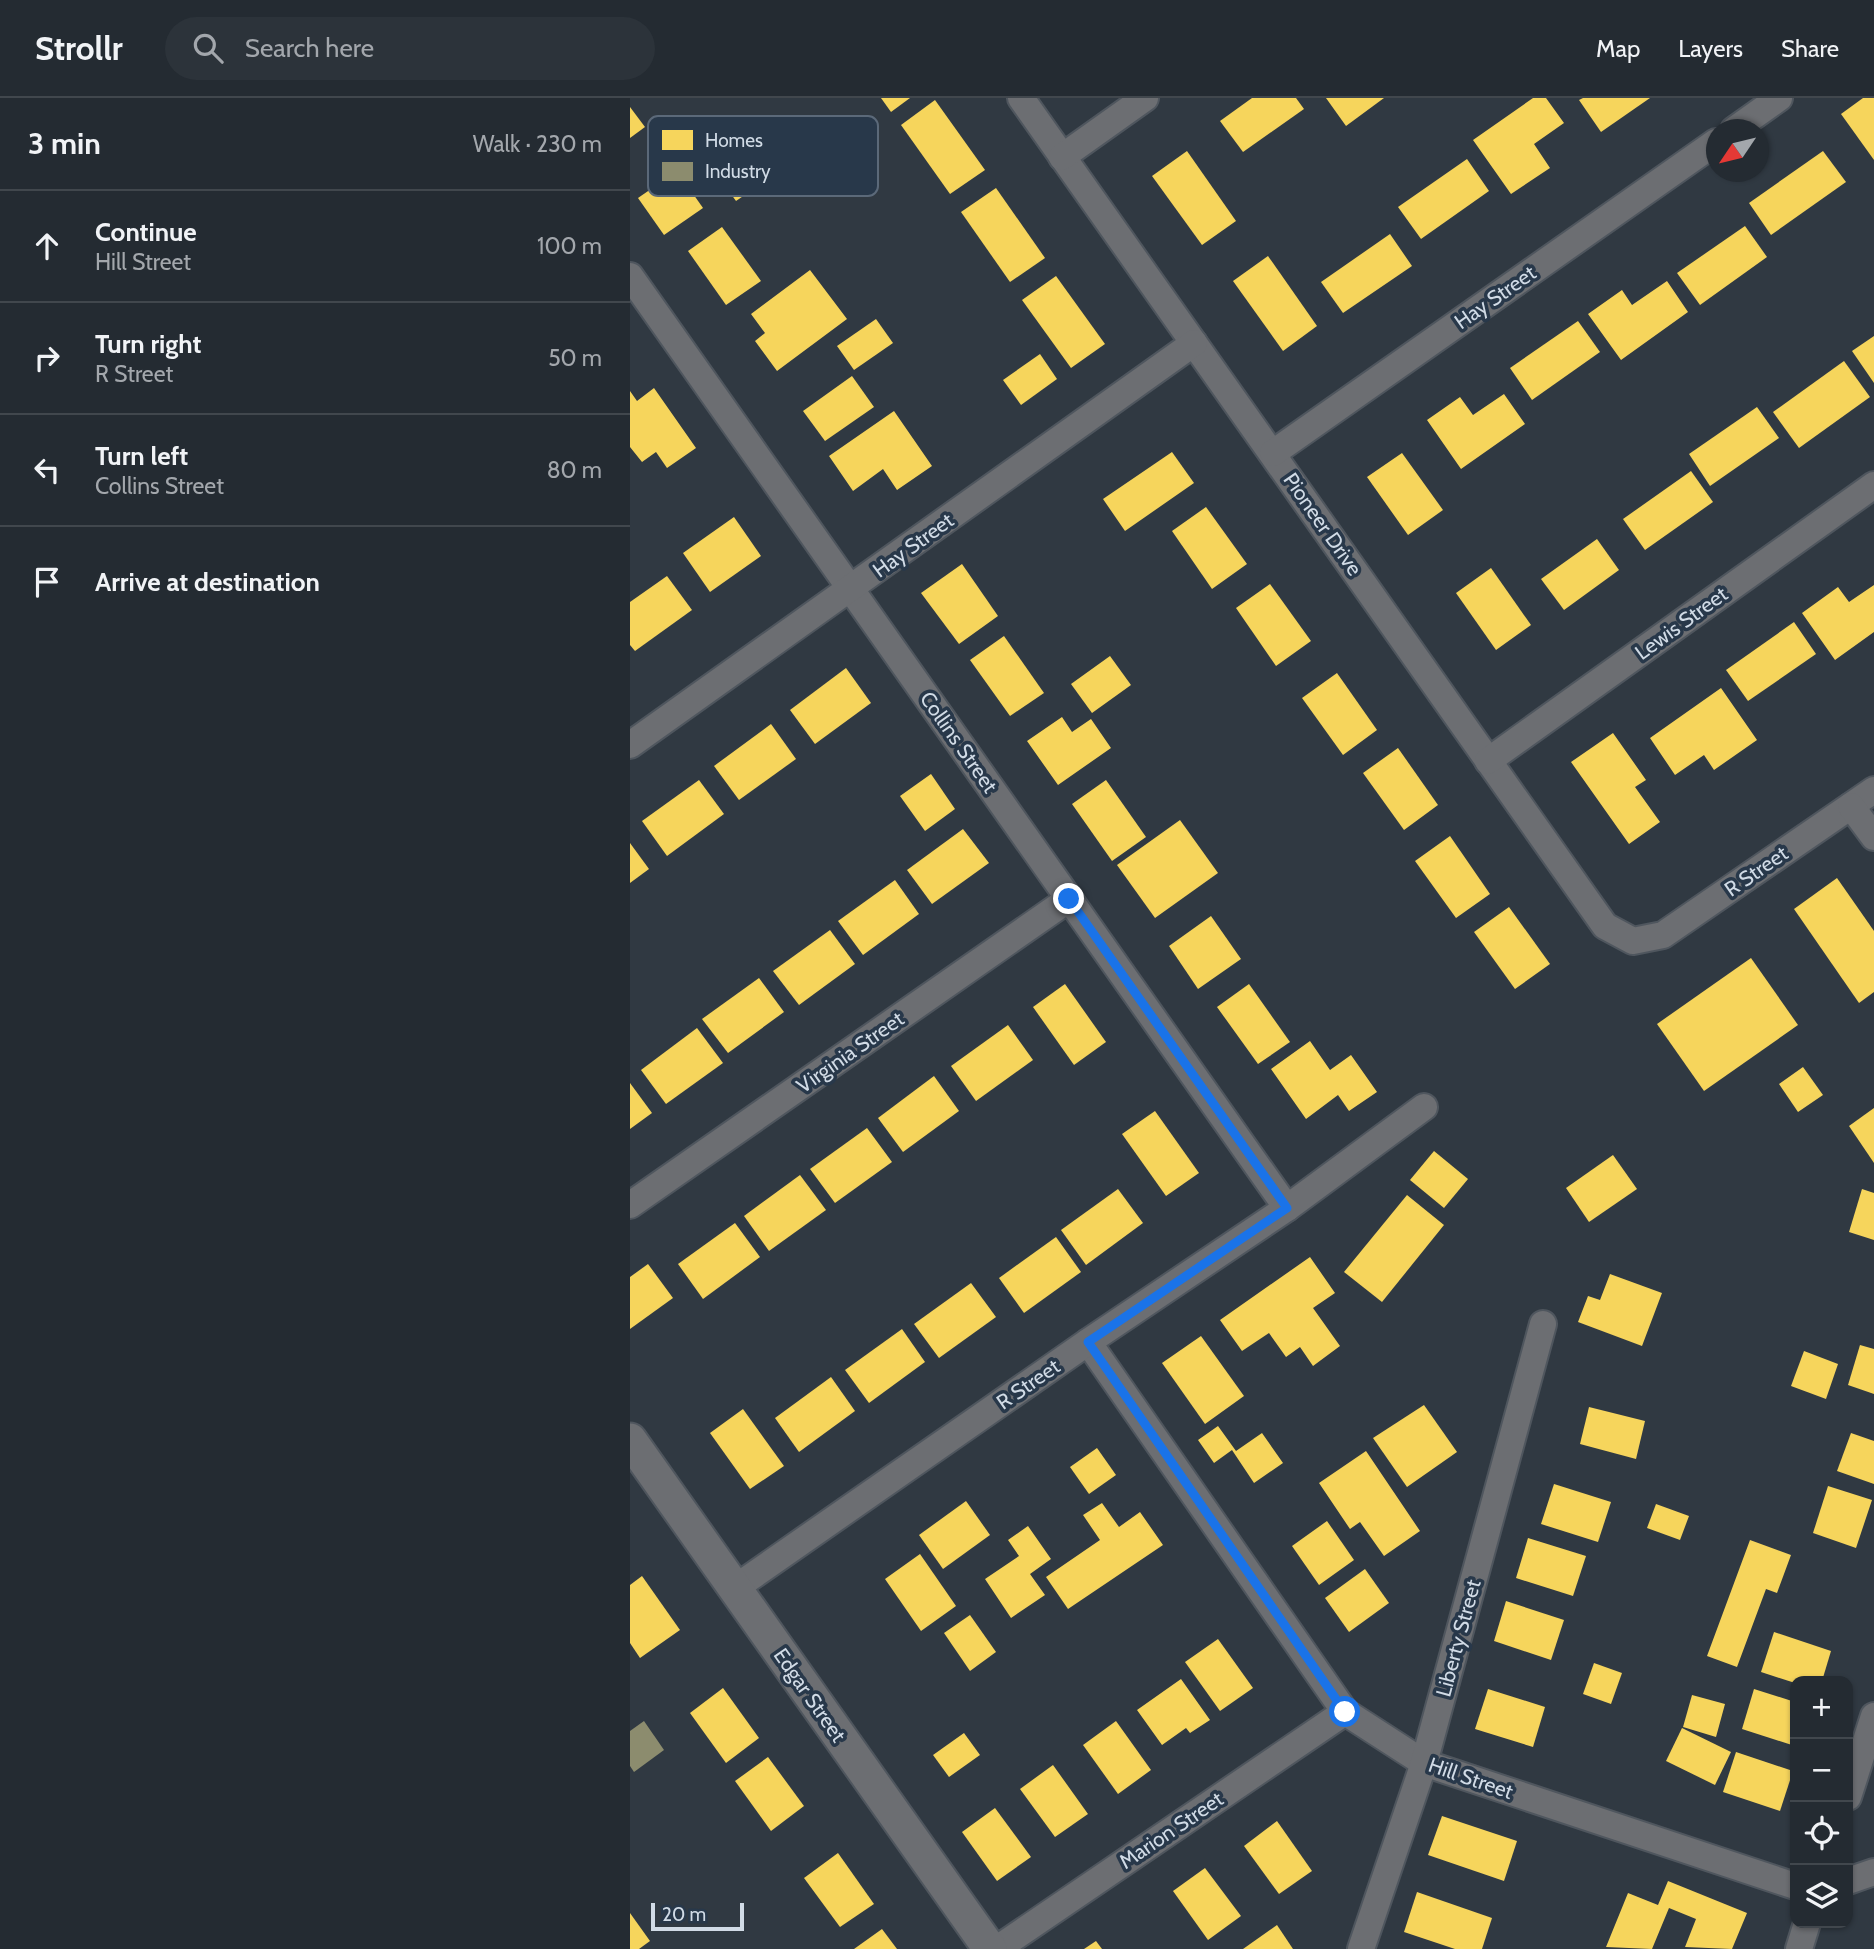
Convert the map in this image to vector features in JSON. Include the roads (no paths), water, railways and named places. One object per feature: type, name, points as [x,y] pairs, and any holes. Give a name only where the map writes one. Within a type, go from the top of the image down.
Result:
[{"type":"street","name":"Pioneer Drive","points":[[1021,98],[1605,926],[1633,941]]},
{"type":"street","points":[[1062,157],[1145,98]]},
{"type":"street","points":[[1749,119],[1779,98]]},
{"type":"street","name":"Hay Street","points":[[1273,453],[1706,150]]},
{"type":"street","name":"Collins Street","points":[[631,278],[1287,1208]]},
{"type":"street","name":"Hay Street","points":[[630,745],[1194,343]]},
{"type":"street","name":"Lewis Street","points":[[1488,761],[1874,485]]},
{"type":"street","name":"R Street","points":[[1633,941],[1663,935],[1874,790]]},
{"type":"street","points":[[1851,806],[1874,837]]},
{"type":"street","name":"Virginia Street","points":[[630,1205],[1069,899]]},
{"type":"street","name":"R Street","points":[[735,1588],[1088,1342],[1287,1208],[1424,1107]]},
{"type":"street","name":"Liberty Street","points":[[1362,1949],[1424,1763],[1543,1324]]},
{"type":"street","name":"Hill Street","points":[[1088,1342],[1345,1712],[1424,1763],[1790,1883]]},
{"type":"street","name":"Edgar Street","points":[[630,1440],[990,1949]]},
{"type":"street","name":"Marion Street","points":[[997,1949],[1345,1712]]},
{"type":"street","points":[[1853,1781],[1874,1716]]},
{"type":"street","points":[[1853,1879],[1874,1872]]},
{"type":"street","points":[[1798,1949],[1805,1928]]}]
